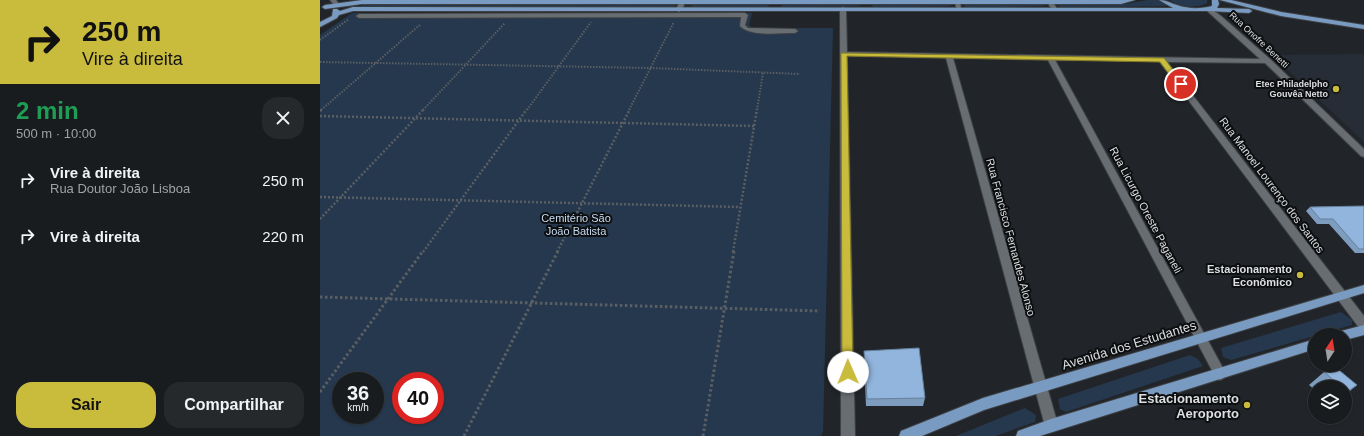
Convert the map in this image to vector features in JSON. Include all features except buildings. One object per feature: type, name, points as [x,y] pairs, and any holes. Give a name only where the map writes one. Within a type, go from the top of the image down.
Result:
[{"type":"main road","points":[[320,25],[331,20],[337,14],[353,9],[678,13],[772,9],[843,9],[864,3],[957,1],[1121,2],[1132,0]]},
{"type":"main road","points":[[1162,0],[1172,6],[1190,10]]},
{"type":"main road","points":[[1208,9],[1216,4],[1215,0]]},
{"type":"main road","points":[[1223,0],[1281,14],[1364,27]]},
{"type":"main road","points":[[322,7],[335,2],[362,1],[773,1],[864,3],[959,9],[1208,9],[1281,14]]},
{"type":"main road","points":[[353,9],[362,1]]},
{"type":"main road","points":[[322,7],[336,10],[337,14]]},
{"type":"main road","name":"Avenida dos Estudantes","points":[[906,436],[983,404],[1364,289]]},
{"type":"main road","points":[[1352,333],[1364,330]]},
{"type":"main road","points":[[1023,436],[1050,425],[1308,346]]},
{"type":"street","points":[[678,13],[682,1]]},
{"type":"street","points":[[772,9],[773,1]]},
{"type":"street","points":[[957,1],[959,9]]},
{"type":"street","points":[[1049,1],[1054,9]]},
{"type":"street","points":[[843,9],[848,436]]},
{"type":"street","name":"Rua Onofre Benetti","points":[[1208,9],[1218,16],[1267,61],[1364,154]]},
{"type":"street","points":[[359,16],[596,16],[678,13],[745,15],[742,25],[749,30],[795,31]]},
{"type":"street","points":[[844,54],[1051,59],[1267,61]]},
{"type":"street","name":"Rua Francisco Fernandes Alonso","points":[[949,56],[1050,425]]},
{"type":"street","name":"Rua Licurgo Oreste Paganeli","points":[[1051,59],[1220,374]]},
{"type":"street","name":"Rua Manoel Lourenço dos Santos","points":[[1162,60],[1364,325]]},
{"type":"path","points":[[464,436],[678,13]]},
{"type":"path","points":[[320,40],[350,18],[359,16]]},
{"type":"path","points":[[320,111],[430,16]]},
{"type":"path","points":[[320,218],[512,16]]},
{"type":"path","points":[[320,392],[596,16]]},
{"type":"path","points":[[320,62],[651,68],[800,74]]},
{"type":"path","points":[[703,436],[763,73]]},
{"type":"path","points":[[320,116],[754,126]]},
{"type":"path","points":[[320,197],[740,207]]},
{"type":"path","points":[[320,297],[820,311]]},
{"type":"shaded area","name":"Etec Philadelpho Gouvêa Netto","points":[[1364,54],[1364,142],[1272,55]]},
{"type":"green space","points":[[1147,0],[1158,0],[1170,6],[1062,8],[1057,5],[1126,4]]},
{"type":"green space","points":[[1170,0],[1207,0],[1207,3],[1193,7],[1178,4]]},
{"type":"green space","points":[[363,4],[676,4],[673,7],[360,7]]},
{"type":"green space","points":[[693,4],[767,4],[769,6],[766,8],[692,7],[691,6]]},
{"type":"green space","points":[[783,4],[856,4],[860,6],[780,7]]},
{"type":"green space","points":[[947,4],[952,6],[878,8],[873,7],[872,5]]},
{"type":"green space","points":[[965,4],[1040,4],[1045,6],[969,8],[964,6]]},
{"type":"green space","name":"Cemitério São João Batista","points":[[352,13],[752,13],[749,25],[753,28],[833,28],[823,431],[821,436],[320,436],[320,35]]},
{"type":"green space","points":[[1341,312],[1352,320],[1352,325],[1342,328],[1308,328],[1308,338],[1231,360],[1223,357],[1221,348]]},
{"type":"green space","points":[[1190,355],[1198,359],[1203,366],[1066,412],[1060,409],[1058,399]]},
{"type":"green space","points":[[1025,408],[1036,415],[1035,422],[996,436],[956,436]]},
{"type":"place","name":"Etec Philadelpho Gouvêa Netto","points":[[1336,89]]},
{"type":"place","name":"Estacionamento Econômico","points":[[1300,275]]},
{"type":"place","name":"Estacionamento Aeroporto","points":[[1247,405]]},
{"type":"route","points":[[848,372],[844,54],[1162,60],[1181,84]]}]
